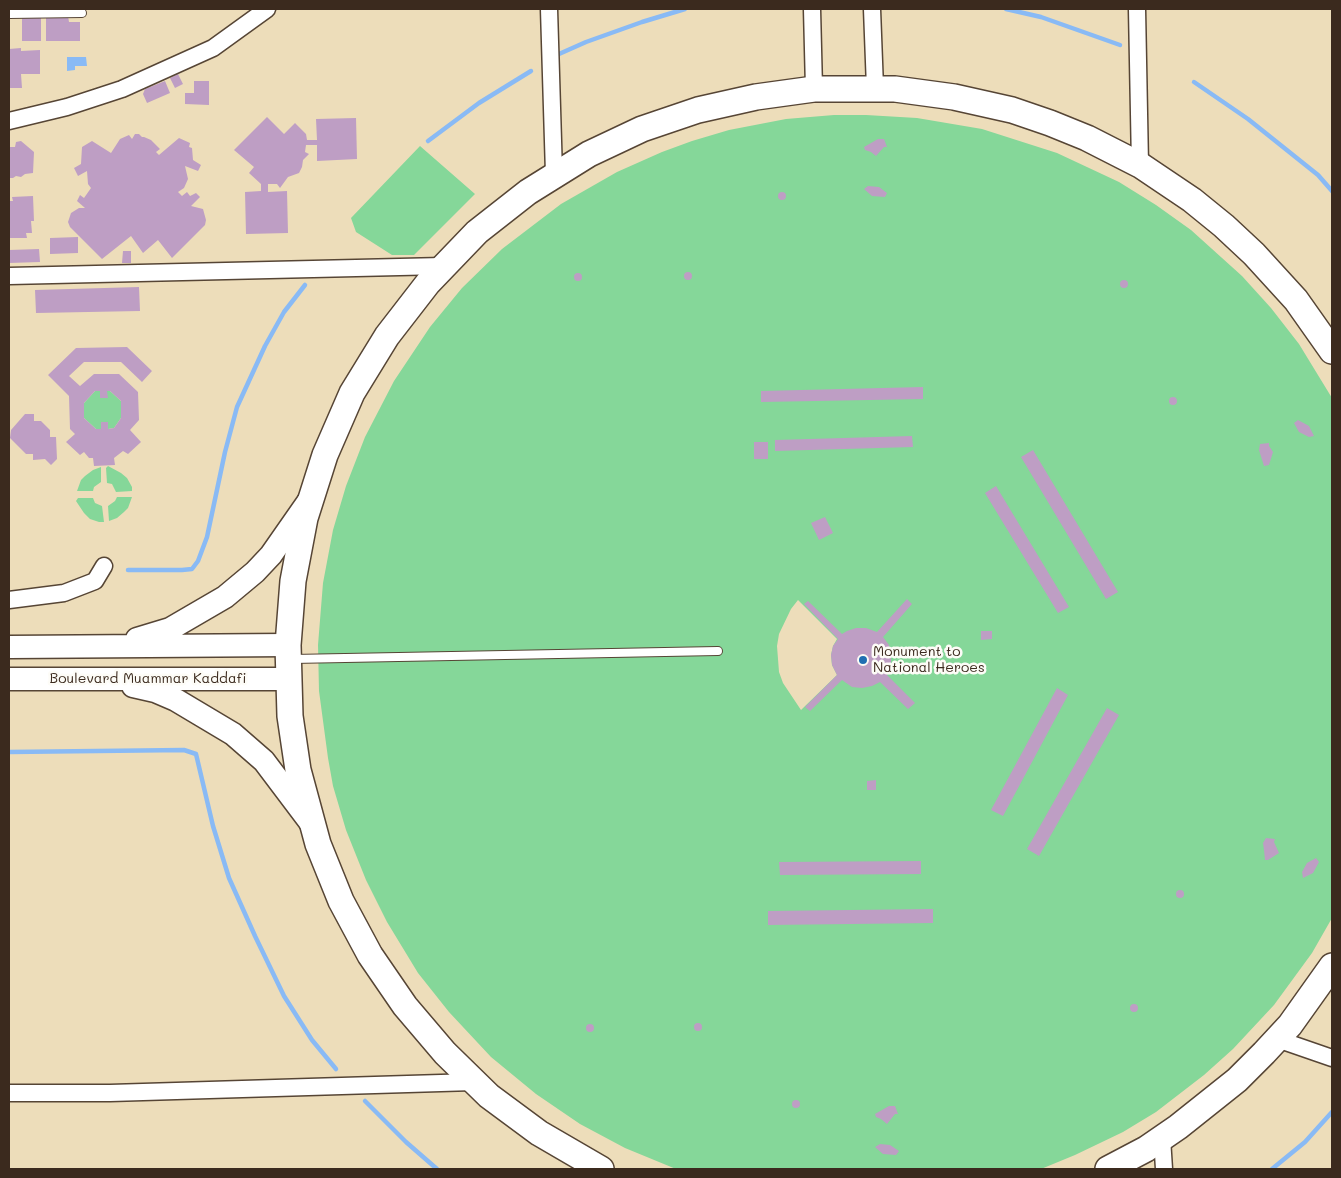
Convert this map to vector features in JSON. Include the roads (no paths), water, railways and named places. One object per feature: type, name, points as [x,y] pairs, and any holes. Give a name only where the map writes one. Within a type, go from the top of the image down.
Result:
[{"type":"main road","points":[[601,1169],[574,1162],[474,1082],[418,1022],[381,973],[341,901],[325,863],[312,824],[295,752],[290,716],[288,661],[293,581],[310,497],[333,434],[363,374],[400,318],[443,266],[489,222],[554,174],[606,145],[642,129],[679,116],[736,100],[814,89],[875,88],[934,93],[974,100],[1050,123],[1087,138],[1140,165],[1192,200],[1250,249],[1296,300],[1332,351]]},
{"type":"main road","points":[[96,647],[143,638],[170,629],[225,597],[255,572],[271,555],[310,497]]},
{"type":"main road","points":[[9,647],[96,647],[288,661]]},
{"type":"main road","name":"Boulevard Muammar Kaddafi","points":[[9,679],[102,678],[288,661]]},
{"type":"main road","points":[[102,678],[162,694],[198,712],[233,734],[264,761],[312,824]]},
{"type":"main road","points":[[1108,1169],[1162,1138],[1223,1093],[1277,1040],[1302,1010],[1332,966]]},
{"type":"street","points":[[9,121],[67,107],[138,82],[213,48],[267,9]]},
{"type":"street","points":[[549,9],[554,174]]},
{"type":"street","points":[[812,9],[814,89]]},
{"type":"street","points":[[872,9],[875,88]]},
{"type":"street","points":[[1137,9],[1140,165]]},
{"type":"street","points":[[9,276],[443,266]]},
{"type":"street","points":[[9,600],[64,593],[95,581],[104,566]]},
{"type":"street","points":[[1277,1040],[1332,1058]]},
{"type":"street","points":[[9,1093],[110,1093],[474,1082]]},
{"type":"street","points":[[1162,1138],[1164,1169]]},
{"type":"lane","points":[[9,14],[82,13]]},
{"type":"lane","points":[[288,661],[718,651]]},
{"type":"water","points":[[67,57],[86,57],[87,66],[75,66],[75,70],[67,71]]},
{"type":"waterway","points":[[559,54],[586,42],[685,9]]},
{"type":"waterway","points":[[1006,9],[1041,17],[1120,45]]},
{"type":"waterway","points":[[428,141],[479,103],[531,71]]},
{"type":"waterway","points":[[1194,82],[1248,119],[1318,175],[1332,191]]},
{"type":"waterway","points":[[128,570],[192,569],[198,561],[207,537],[225,452],[237,407],[265,346],[284,312],[305,285]]},
{"type":"waterway","points":[[9,752],[184,750],[196,754],[213,826],[229,878],[284,996],[312,1040],[336,1069]]},
{"type":"waterway","points":[[365,1101],[406,1142],[437,1169]]},
{"type":"waterway","points":[[1272,1169],[1305,1142],[1332,1112]]},
{"type":"place","name":"Monument to National Heroes","points":[[863,660]]}]
